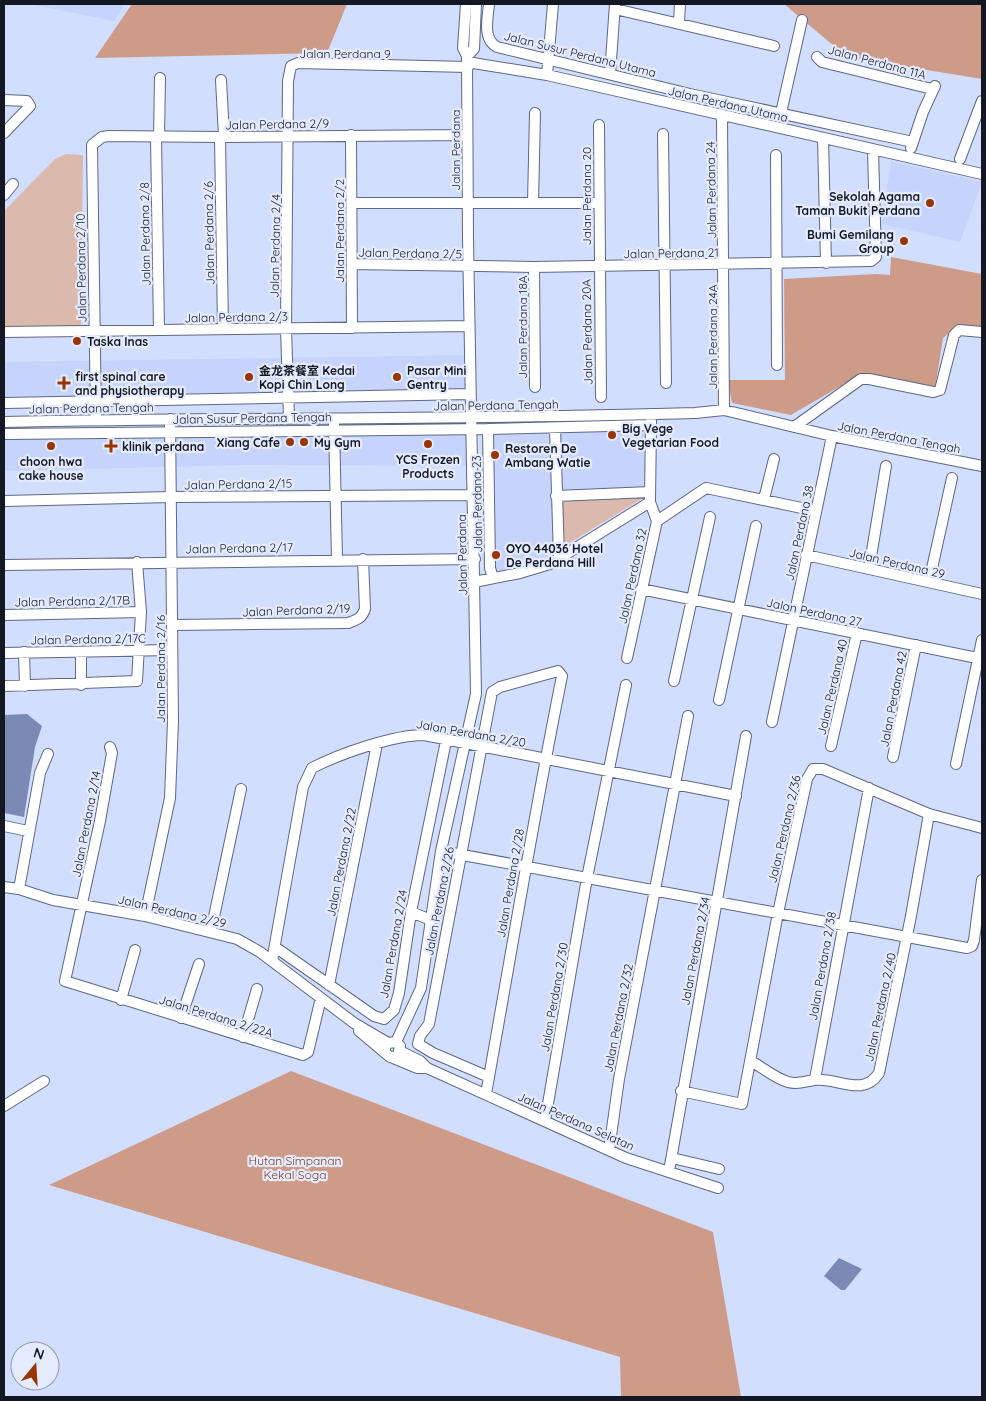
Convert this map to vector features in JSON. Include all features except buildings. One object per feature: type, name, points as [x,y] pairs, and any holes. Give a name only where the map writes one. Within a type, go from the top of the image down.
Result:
[{"type":"street","name":"Jalan Perdana","points":[[392,1049],[421,988],[441,851],[476,694],[474,494],[470,394],[466,135],[468,62],[463,48],[466,4]]},
{"type":"street","name":"Jalan Perdana","points":[[468,62],[474,49],[476,4]]},
{"type":"street","name":"Jalan Susur Perdana Utama","points":[[489,4],[488,29],[490,44],[497,47],[913,142]]},
{"type":"street","points":[[547,75],[553,4]]},
{"type":"street","points":[[679,23],[680,4]]},
{"type":"street","points":[[610,74],[615,6],[774,46]]},
{"type":"street","points":[[781,113],[802,20]]},
{"type":"street","name":"Jalan Perdana 11A","points":[[817,57],[822,62],[934,88],[913,142]]},
{"type":"street","name":"Jalan Perdana Utama","points":[[468,62],[547,75],[982,174]]},
{"type":"street","name":"Jalan Perdana 9","points":[[289,135],[289,72],[292,66],[298,63],[468,62]]},
{"type":"street","name":"Jalan Perdana 2/8","points":[[159,330],[157,137],[160,78]]},
{"type":"street","name":"Jalan Perdana 2/6","points":[[221,80],[223,329]]},
{"type":"street","points":[[4,100],[27,101],[30,106],[4,133]]},
{"type":"street","points":[[960,159],[982,101]]},
{"type":"street","points":[[533,203],[535,113]]},
{"type":"street","name":"Jalan Perdana 24","points":[[722,115],[725,264]]},
{"type":"street","name":"Jalan Perdana 20","points":[[599,125],[599,267]]},
{"type":"street","name":"Jalan Perdana 2/2","points":[[351,134],[352,328]]},
{"type":"street","points":[[663,134],[666,383]]},
{"type":"street","name":"Jalan Perdana 2/4","points":[[289,135],[286,328],[289,418]]},
{"type":"street","name":"Jalan Perdana 2/9","points":[[92,146],[102,137],[109,136],[466,135]]},
{"type":"street","points":[[823,138],[826,263]]},
{"type":"street","points":[[909,158],[913,142]]},
{"type":"street","name":"Jalan Perdana 2/10","points":[[92,146],[96,420]]},
{"type":"street","name":"Jalan Perdana 21","points":[[468,266],[534,268],[664,266],[826,263],[874,259],[873,150]]},
{"type":"street","points":[[776,155],[778,365]]},
{"type":"street","points":[[4,195],[13,184]]},
{"type":"street","points":[[352,203],[598,203]]},
{"type":"street","name":"Jalan Perdana 2/5","points":[[352,264],[468,266]]},
{"type":"street","name":"Jalan Perdana 24A","points":[[724,410],[725,264]]},
{"type":"street","name":"Jalan Perdana 20A","points":[[599,267],[601,397]]},
{"type":"street","name":"Jalan Perdana 18A","points":[[534,268],[535,387]]},
{"type":"street","name":"Jalan Perdana 2/3","points":[[4,332],[469,326]]},
{"type":"street","points":[[794,426],[861,379],[869,378],[933,392],[940,390],[954,335],[959,330],[982,332]]},
{"type":"street","name":"Jalan Susur Perdana Tengah","points":[[4,403],[470,394]]},
{"type":"street","name":"Jalan Perdana Tengah","points":[[4,422],[289,418],[334,424],[471,418],[651,420],[724,410],[832,436],[982,463]]},
{"type":"street","name":"Jalan Perdana 2/16","points":[[145,916],[170,798],[173,710],[170,419]]},
{"type":"street","points":[[471,429],[555,428],[651,420],[650,497],[657,521]]},
{"type":"street","points":[[334,424],[337,560]]},
{"type":"street","name":"Jalan Susur Perdana Tengah","points":[[4,434],[170,432],[334,424],[471,429]]},
{"type":"street","points":[[555,428],[559,558]]},
{"type":"street","name":"Jalan Perdana 23","points":[[488,429],[490,568],[493,578]]},
{"type":"street","name":"Jalan Perdana 38","points":[[772,722],[832,436]]},
{"type":"street","points":[[764,499],[774,459]]},
{"type":"street","points":[[869,569],[886,466]]},
{"type":"street","points":[[929,582],[952,478]]},
{"type":"street","name":"Jalan Perdana 32","points":[[627,658],[657,521],[706,488],[816,511]]},
{"type":"street","name":"Jalan Perdana 2/15","points":[[4,501],[171,497],[474,494]]},
{"type":"street","points":[[556,496],[650,497]]},
{"type":"street","points":[[474,582],[537,568],[559,558],[650,497]]},
{"type":"street","points":[[674,681],[710,516]]},
{"type":"street","points":[[719,700],[756,526]]},
{"type":"street","name":"Jalan Perdana 29","points":[[806,555],[982,594]]},
{"type":"street","name":"Jalan Perdana 2/17","points":[[4,565],[172,561],[475,558]]},
{"type":"street","name":"Jalan Perdana 2/19","points":[[172,625],[348,623],[358,620],[363,616],[365,609],[363,560]]},
{"type":"street","points":[[4,686],[137,682],[140,651],[140,612],[137,562]]},
{"type":"street","name":"Jalan Perdana 27","points":[[641,589],[980,659]]},
{"type":"street","name":"Jalan Perdana 2/17B","points":[[4,615],[140,612]]},
{"type":"street","name":"Jalan Perdana 40","points":[[831,746],[857,633]]},
{"type":"street","points":[[956,764],[980,659],[982,640]]},
{"type":"street","name":"Jalan Perdana 42","points":[[893,757],[916,645]]},
{"type":"street","name":"Jalan Perdana 2/17C","points":[[4,653],[172,650]]},
{"type":"street","points":[[24,652],[25,686]]},
{"type":"street","points":[[81,685],[82,652]]},
{"type":"street","name":"Jalan Perdana 2/28","points":[[486,1094],[525,866],[562,676],[561,673],[555,670],[500,687]]},
{"type":"street","name":"Jalan Perdana 2/30","points":[[545,1120],[588,874],[626,685]]},
{"type":"street","name":"Jalan Perdana 2/26","points":[[489,1077],[432,1053],[418,1044],[420,1036],[429,1024],[491,696],[495,689],[500,687]]},
{"type":"street","name":"Jalan Perdana 2/32","points":[[609,1150],[618,1079],[657,886],[688,716]]},
{"type":"street","name":"Jalan Perdana 2/20","points":[[272,961],[303,787],[312,768],[323,762],[409,735],[424,735],[446,741],[736,796]]},
{"type":"street","name":"Jalan Perdana 2/34","points":[[669,1171],[746,736]]},
{"type":"street","name":"Jalan Perdana 2/24","points":[[276,947],[374,1016],[384,1019],[394,1010],[399,994],[411,912],[446,741]]},
{"type":"street","name":"Jalan Perdana 2/22","points":[[329,985],[377,744]]},
{"type":"street","name":"Jalan Perdana 2/14","points":[[65,981],[101,812],[112,754],[110,747]]},
{"type":"street","points":[[19,889],[40,773],[48,754]]},
{"type":"street","name":"Jalan Perdana 2/36","points":[[682,1091],[742,1104],[750,1073],[778,913],[810,771],[817,768],[823,769],[929,814],[982,828]]},
{"type":"street","name":"Jalan Perdana 2/38","points":[[815,1080],[842,924],[869,788]]},
{"type":"street","points":[[211,931],[241,789]]},
{"type":"street","points":[[907,936],[929,814]]},
{"type":"street","points":[[4,826],[28,831]]},
{"type":"street","points":[[441,851],[657,886],[718,902],[967,948],[972,946],[974,940],[982,880]]},
{"type":"street","name":"Jalan Perdana 2/29","points":[[4,887],[19,889],[37,896],[145,916],[237,939],[272,961],[354,1023],[358,1029],[392,1049]]},
{"type":"street","points":[[411,912],[431,920]]},
{"type":"street","name":"Jalan Perdana 2/40","points":[[815,1080],[849,1086],[863,1085],[874,1081],[879,1073],[907,936]]},
{"type":"street","points":[[121,1000],[135,950]]},
{"type":"street","points":[[182,1018],[199,964]]},
{"type":"street","name":"Jalan Perdana 2/22A","points":[[65,981],[298,1054],[307,1054],[321,998]]},
{"type":"street","points":[[243,1037],[257,989]]},
{"type":"street","name":"Jalan Perdana Selatan","points":[[392,1049],[418,1068],[427,1068],[633,1161],[718,1188]]},
{"type":"street","points":[[751,1061],[789,1083],[804,1083],[815,1080]]},
{"type":"street","points":[[4,1106],[44,1081]]},
{"type":"street","points":[[672,1158],[719,1169]]},
{"type":"shaded area","points":[[29,4],[125,4],[114,21]]},
{"type":"shaded area","points":[[66,154],[83,155],[81,326],[4,326],[4,211],[55,159]]},
{"type":"shaded area","name":"Sekolah Agama Taman Bukit Perdana","points":[[891,161],[982,182],[960,242],[882,224]]},
{"type":"shaded area","points":[[473,355],[475,397],[4,406],[4,362]]},
{"type":"shaded area","points":[[654,423],[652,493],[559,498],[562,559],[491,581],[486,426]]},
{"type":"shaded area","points":[[475,426],[477,466],[245,465],[4,471],[4,432]]},
{"type":"shaded area","points":[[643,496],[643,498],[561,548],[561,502]]},
{"type":"shaded area","points":[[27,714],[42,726],[35,747],[24,817],[4,813],[4,715]]},
{"type":"shaded area","points":[[839,1258],[862,1269],[845,1290],[841,1290],[824,1276]]},
{"type":"green space","points":[[132,4],[347,4],[327,53],[95,58]]},
{"type":"green space","points":[[784,4],[982,4],[982,79],[847,57]]},
{"type":"green space","points":[[891,257],[982,274],[982,327],[958,326],[943,338],[935,389],[863,373],[791,415],[732,403],[728,380],[785,380],[784,279],[876,274],[890,275]]},
{"type":"green space","name":"Hutan Simpanan Kekal Soga","points":[[291,1071],[713,1232],[741,1397],[621,1397],[620,1357],[49,1185]]},
{"type":"place","name":"Sekolah Agama Taman Bukit Perdana","points":[[930,203]]},
{"type":"place","name":"Bumi Gemilang Group","points":[[904,241]]},
{"type":"place","name":"Taska Inas","points":[[77,341]]},
{"type":"place","name":"金龙茶餐室 Kedai Kopi Chin Long","points":[[249,377]]},
{"type":"place","name":"Pasar Mini Gentry","points":[[397,377]]},
{"type":"place","name":"first spinal care and physiotherapy","points":[[64,383]]},
{"type":"place","name":"Big Vege Vegetarian Food","points":[[612,435]]},
{"type":"place","name":"Xiang Cafe","points":[[290,442]]},
{"type":"place","name":"My Gym","points":[[304,442]]},
{"type":"place","name":"YCS Frozen Products","points":[[428,444]]},
{"type":"place","name":"choon hwa cake house","points":[[51,446]]},
{"type":"place","name":"klinik perdana","points":[[111,446]]},
{"type":"place","name":"Restoren De Ambang Watie","points":[[495,455]]},
{"type":"place","name":"OYO 44036 Hotel De Perdana Hill","points":[[496,555]]}]
